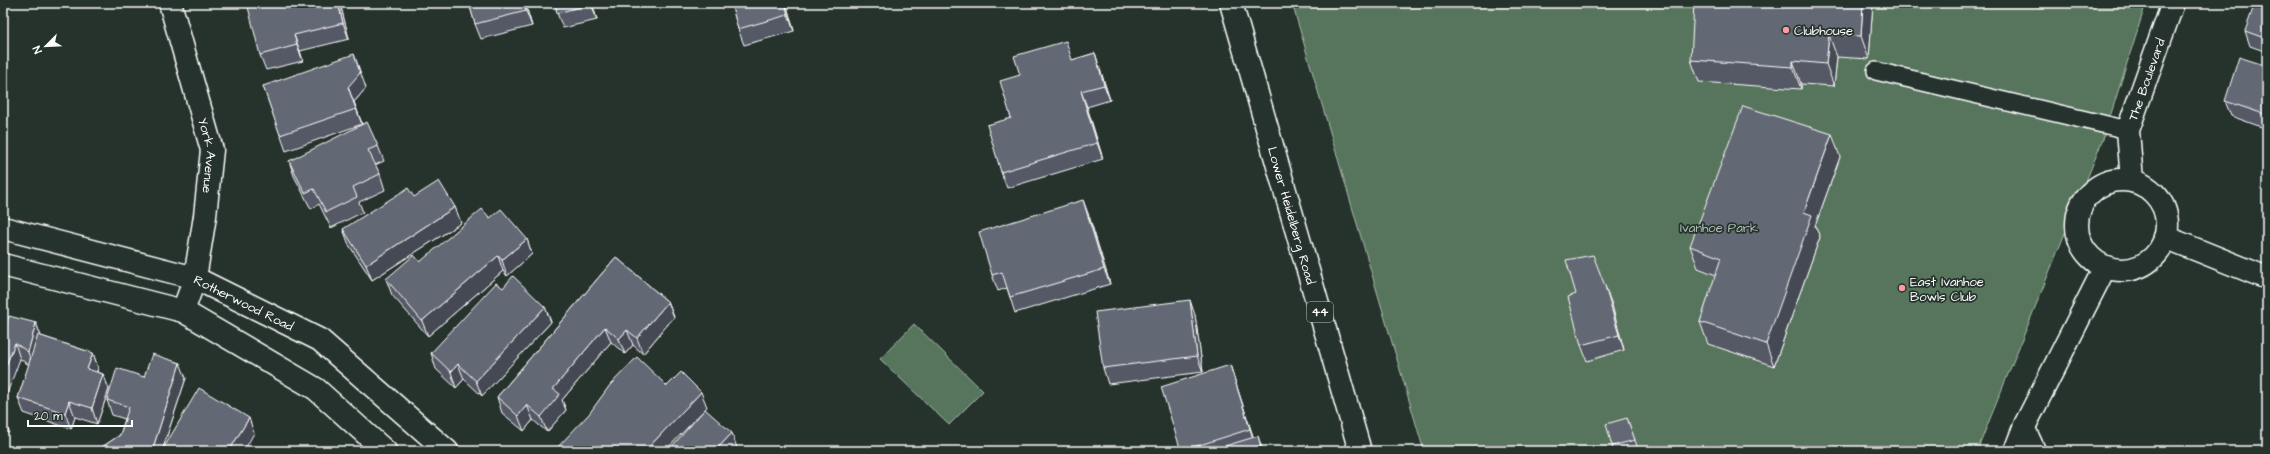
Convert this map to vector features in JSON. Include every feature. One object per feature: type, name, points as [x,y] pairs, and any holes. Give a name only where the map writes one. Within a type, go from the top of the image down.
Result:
[{"type":"street","name":"York Avenue","points":[[170,3],[212,150],[205,216],[195,278],[183,311]]},
{"type":"street","name":"Lower Heidelberg Road","points":[[1231,3],[1360,451]]},
{"type":"street","name":"The Boulevard","points":[[2132,181],[2128,130],[2173,3]]},
{"type":"street","points":[[2117,180],[2132,181],[2145,186],[2156,196],[2164,208],[2167,223],[2166,237],[2159,251],[2149,262],[2134,268],[2119,270],[2105,267],[2092,259],[2083,247],[2078,234],[2077,218],[2082,204],[2090,193],[2103,184],[2117,180]]},
{"type":"street","name":"Rotherwood Road","points":[[3,228],[195,278],[320,340],[446,451]]},
{"type":"street","points":[[2166,237],[2267,278]]},
{"type":"street","points":[[3,265],[183,311],[316,389],[385,451]]},
{"type":"street","points":[[2015,451],[2025,424],[2105,267]]},
{"type":"lane","points":[[1876,71],[2128,130]]},
{"type":"lane","points":[[2025,424],[2037,451]]},
{"type":"green space","name":"Ivanhoe Park","points":[[1292,3],[2146,3],[2103,139],[1977,451],[1424,451]]},
{"type":"green space","points":[[914,324],[983,391],[949,425],[880,359]]},
{"type":"building","points":[[247,3],[338,3],[343,23],[294,35],[297,45],[260,55]]},
{"type":"building","points":[[469,3],[524,3],[526,11],[475,24]]},
{"type":"building","points":[[555,3],[591,3],[592,4],[557,13]]},
{"type":"building","points":[[731,3],[785,3],[788,15],[738,29]]},
{"type":"building","name":"Clubhouse","points":[[1694,3],[1863,3],[1861,36],[1829,35],[1826,64],[1793,61],[1793,67],[1691,60]]},
{"type":"building","points":[[2255,3],[2267,3],[2267,39],[2245,31]]},
{"type":"building","points":[[1066,41],[1072,60],[1095,53],[1104,85],[1081,91],[1097,143],[1001,172],[987,125],[1011,118],[1000,81],[1020,75],[1014,56]]},
{"type":"building","points":[[354,54],[360,73],[348,87],[356,109],[280,135],[263,86]]},
{"type":"building","points":[[2239,57],[2267,66],[2267,115],[2225,101]]},
{"type":"building","points":[[1743,106],[1832,134],[1804,212],[1812,215],[1766,344],[1700,322],[1721,258],[1690,246]]},
{"type":"building","points":[[367,122],[378,146],[368,150],[380,174],[353,187],[357,197],[326,212],[314,189],[305,193],[289,161]]},
{"type":"building","points":[[439,181],[455,207],[366,265],[343,229],[408,188],[414,197]]},
{"type":"building","points":[[1083,200],[1104,269],[1010,297],[1002,272],[992,275],[979,232]]},
{"type":"building","points":[[482,209],[490,218],[501,209],[527,239],[502,260],[498,256],[422,321],[386,279],[414,255],[420,262]]},
{"type":"building","points":[[1593,255],[1605,286],[1619,335],[1581,345],[1568,297],[1576,294],[1566,260]]},
{"type":"building","points":[[616,257],[668,302],[637,338],[627,330],[619,339],[605,327],[553,389],[560,394],[541,417],[527,405],[518,416],[497,397]]},
{"type":"building","points":[[513,276],[545,307],[476,381],[458,364],[451,372],[431,353],[496,283],[503,288]]},
{"type":"building","points":[[1190,300],[1197,356],[1103,368],[1095,312]]},
{"type":"building","points":[[9,316],[36,323],[28,352],[15,343],[3,373],[3,331]]},
{"type":"building","points":[[38,335],[93,353],[87,369],[103,374],[92,408],[69,401],[65,413],[18,398]]},
{"type":"building","points":[[152,354],[180,363],[152,451],[105,451],[102,447],[120,435],[129,407],[107,400],[117,368],[144,377]]},
{"type":"building","points":[[637,357],[667,386],[681,372],[701,392],[645,451],[554,451],[589,414],[610,385]]},
{"type":"building","points":[[1230,365],[1250,429],[1181,451],[1161,387]]},
{"type":"building","points":[[199,388],[249,418],[229,451],[166,451],[163,449]]},
{"type":"building","points":[[705,409],[732,433],[715,451],[668,451]]},
{"type":"building","points":[[1627,418],[1635,440],[1612,446],[1606,424]]},
{"type":"building","points":[[1258,436],[1262,451],[1208,451]]},
{"type":"place","name":"Clubhouse","points":[[1786,30]]},
{"type":"place","name":"East Ivanhoe Bowls Club","points":[[1902,288]]}]
